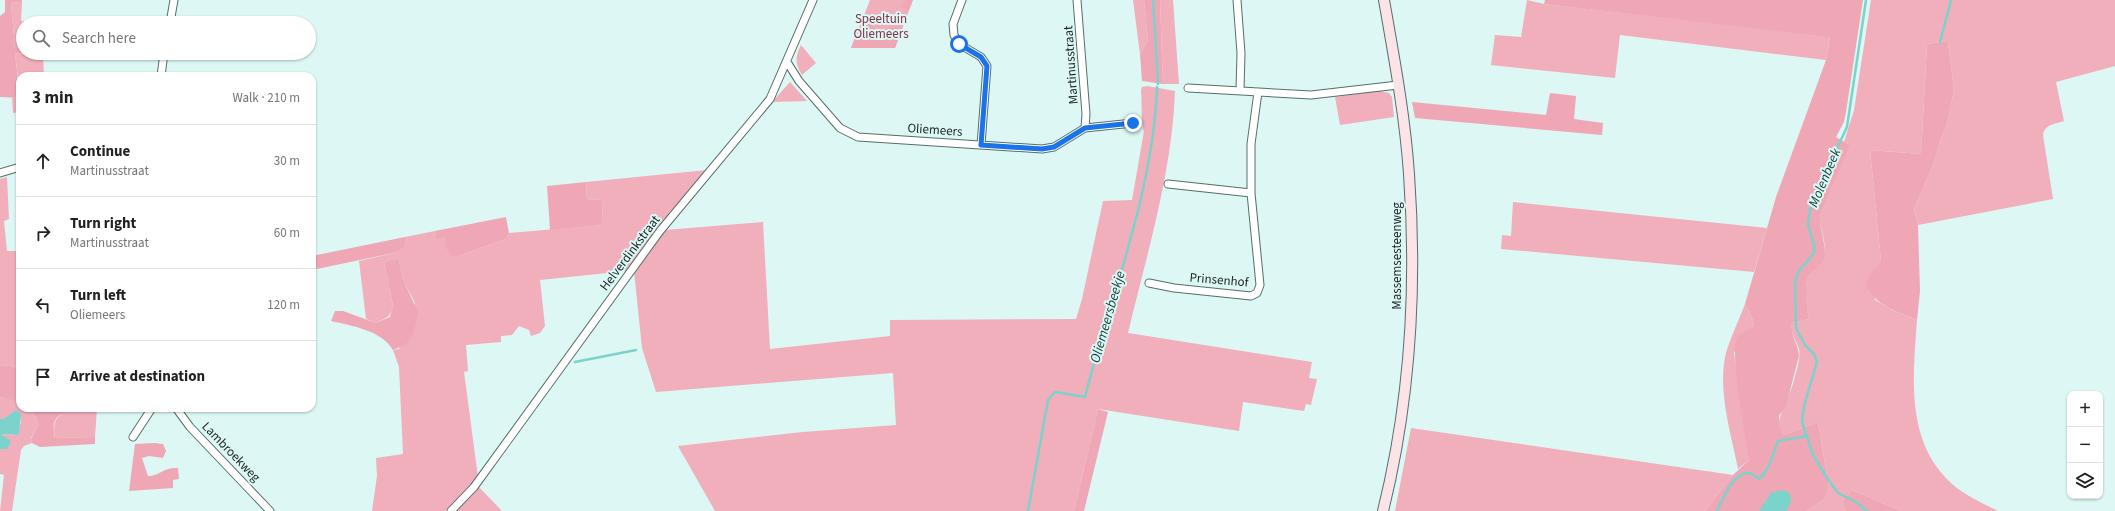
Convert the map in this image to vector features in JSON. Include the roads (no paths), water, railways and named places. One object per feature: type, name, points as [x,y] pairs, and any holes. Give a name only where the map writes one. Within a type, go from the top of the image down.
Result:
[{"type":"main road","name":"Massemsesteenweg","points":[[1383,511],[1407,369],[1411,253],[1409,173],[1398,85],[1384,0]]},
{"type":"street","points":[[171,16],[174,0]]},
{"type":"street","name":"Helverdinkstraat","points":[[451,511],[478,481],[660,231],[770,99],[813,0]]},
{"type":"street","points":[[962,0],[953,24],[954,35],[959,44],[981,57],[987,66],[981,145]]},
{"type":"street","name":"Martinusstraat","points":[[1077,0],[1086,114],[1085,128]]},
{"type":"street","points":[[1237,0],[1241,53],[1240,90]]},
{"type":"street","points":[[162,72],[163,60]]},
{"type":"street","name":"Oliemeers","points":[[786,62],[799,81],[840,128],[858,137],[1042,149],[1054,147],[1085,128],[1133,123]]},
{"type":"street","points":[[1188,88],[1311,95],[1398,85]]},
{"type":"street","name":"Prinsenhof","points":[[1149,283],[1174,288],[1251,296],[1257,293],[1260,285],[1251,193],[1251,144],[1258,92]]},
{"type":"street","points":[[0,173],[16,168]]},
{"type":"street","points":[[1168,184],[1251,193]]},
{"type":"street","points":[[133,437],[149,412]]},
{"type":"street","name":"Lambroekweg","points":[[179,412],[190,427],[270,511]]},
{"type":"water","points":[[16,410],[16,412],[21,414],[19,434],[1,435],[11,442],[7,449],[0,449],[0,419],[5,418]]},
{"type":"water","points":[[1782,490],[1788,492],[1791,497],[1790,504],[1786,511],[1759,511],[1771,493]]},
{"type":"waterway","name":"Oliemeersbeekje","points":[[1153,0],[1158,84]]},
{"type":"waterway","name":"Molenbeek","points":[[1866,0],[1847,127],[1815,195],[1810,210],[1808,225],[1814,245],[1814,253],[1799,271],[1795,281],[1796,328],[1805,345],[1814,354],[1817,362],[1804,406],[1802,422],[1813,455],[1829,481],[1838,493],[1856,502],[1867,511]]},
{"type":"waterway","points":[[1940,42],[1951,0]]},
{"type":"waterway","name":"Oliemeersbeekje","points":[[1028,511],[1048,400],[1055,392],[1085,397],[1129,244],[1148,167],[1154,127],[1157,87]]},
{"type":"waterway","points":[[575,362],[636,350]]},
{"type":"waterway","points":[[1717,511],[1725,494],[1738,477],[1748,473],[1759,479],[1763,475],[1771,461],[1778,441],[1807,436]]},
{"type":"park label","name":"Speeltuin Oliemeers","points":[[881,26]]}]
